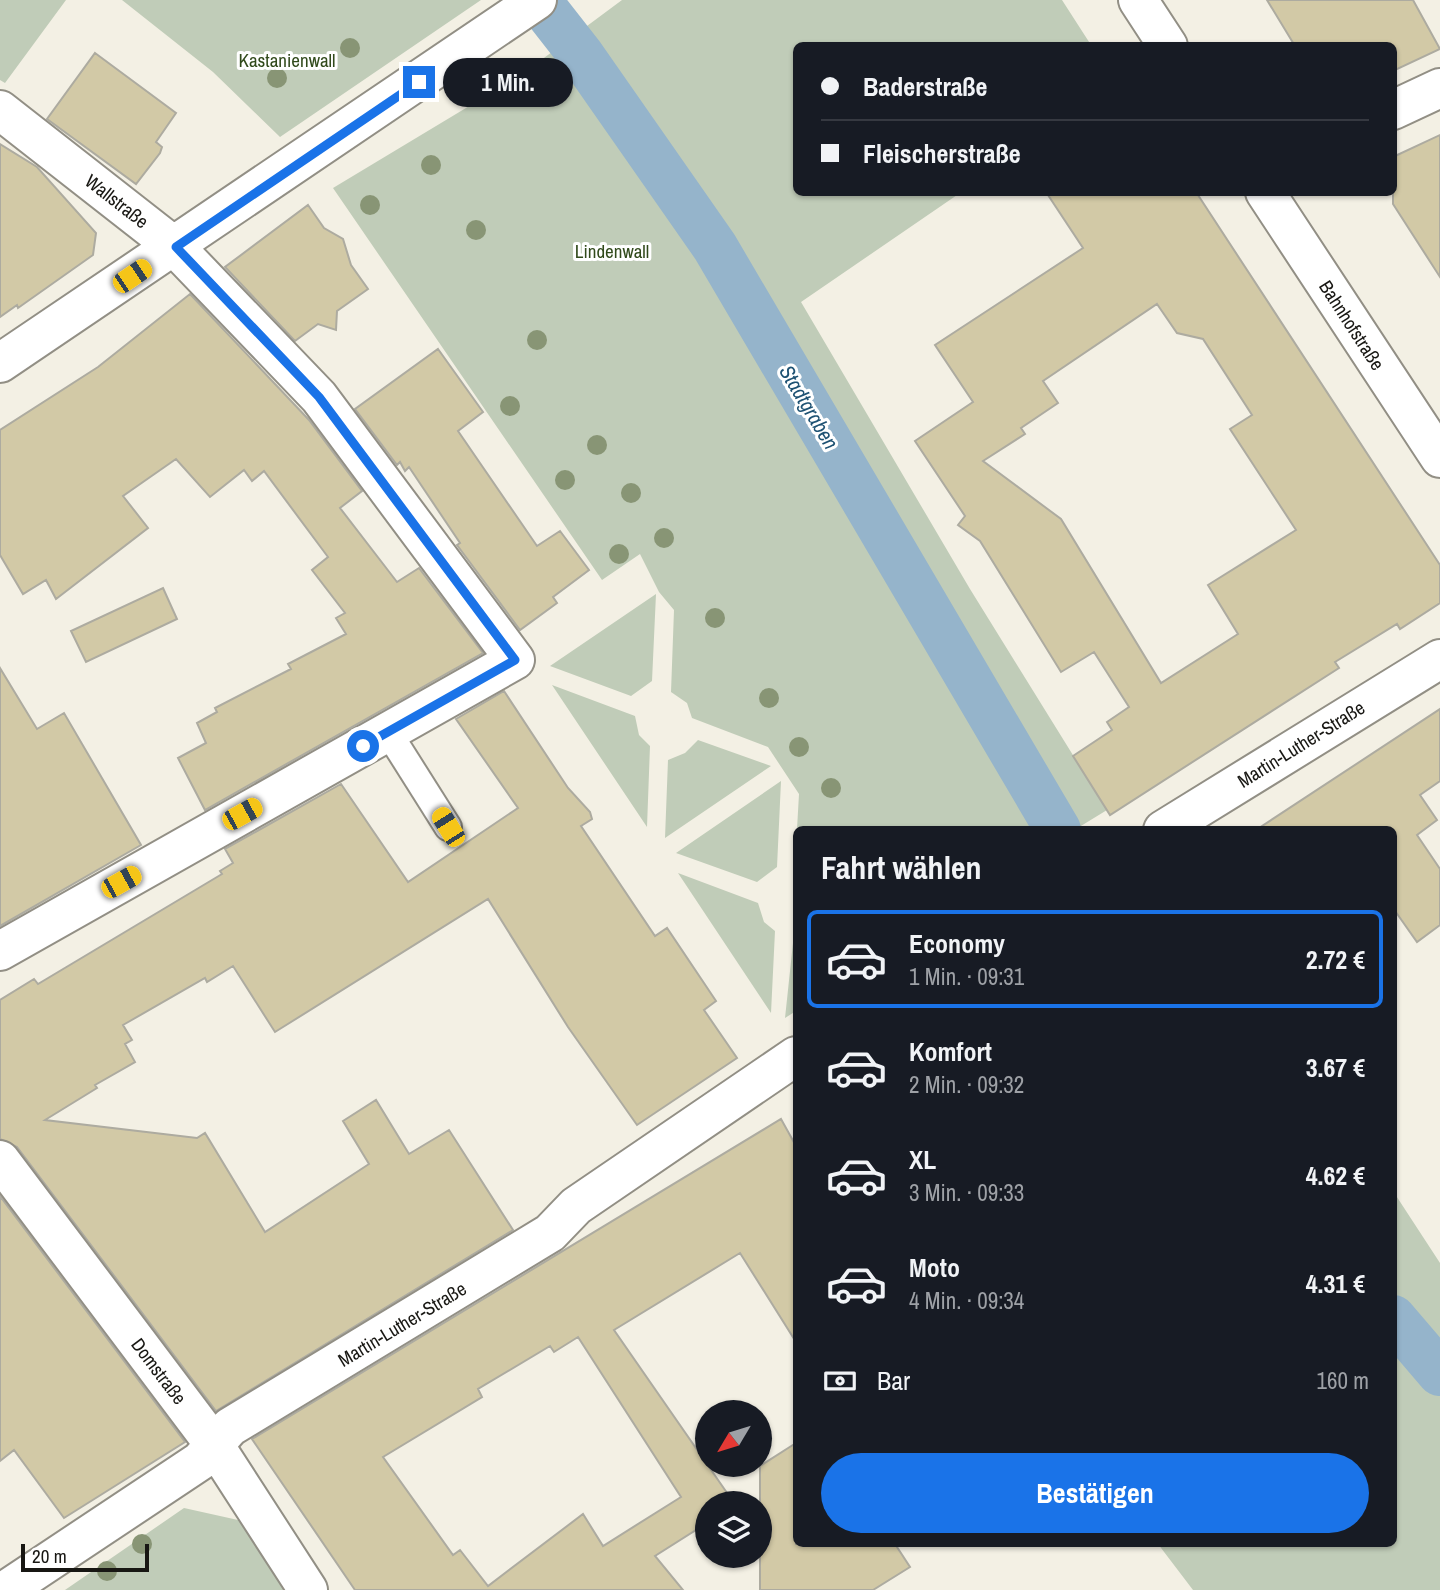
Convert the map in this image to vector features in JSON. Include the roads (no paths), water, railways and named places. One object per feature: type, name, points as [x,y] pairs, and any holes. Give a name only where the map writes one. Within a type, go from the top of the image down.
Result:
[{"type":"street","points":[[0,363],[176,247],[537,0]]},
{"type":"street","points":[[1138,0],[1165,42]]},
{"type":"street","points":[[1397,108],[1440,88]]},
{"type":"street","name":"Wallstraße","points":[[0,110],[176,247],[319,397],[515,660],[388,732]]},
{"type":"street","name":"Bahnhofstraße","points":[[1268,196],[1440,458]]},
{"type":"street","name":"Martin-Luther-Straße","points":[[1169,826],[1440,659]]},
{"type":"street","points":[[0,951],[388,732]]},
{"type":"street","name":"Martin-Luther-Straße","points":[[6,1590],[200,1461],[213,1443],[230,1427],[550,1233],[576,1206],[793,1058]]},
{"type":"street","name":"Domstraße","points":[[0,1160],[213,1443],[308,1590]]},
{"type":"lane","points":[[388,732],[448,827]]},
{"type":"waterway","name":"Stadtgraben","points":[[538,0],[581,55],[715,247],[1056,826]]},
{"type":"waterway","name":"Stadtgraben","points":[[1397,1323],[1440,1373]]},
{"type":"park label","name":"Kastanienwall","points":[[287,60]]},
{"type":"park label","name":"Lindenwall","points":[[612,251]]}]
